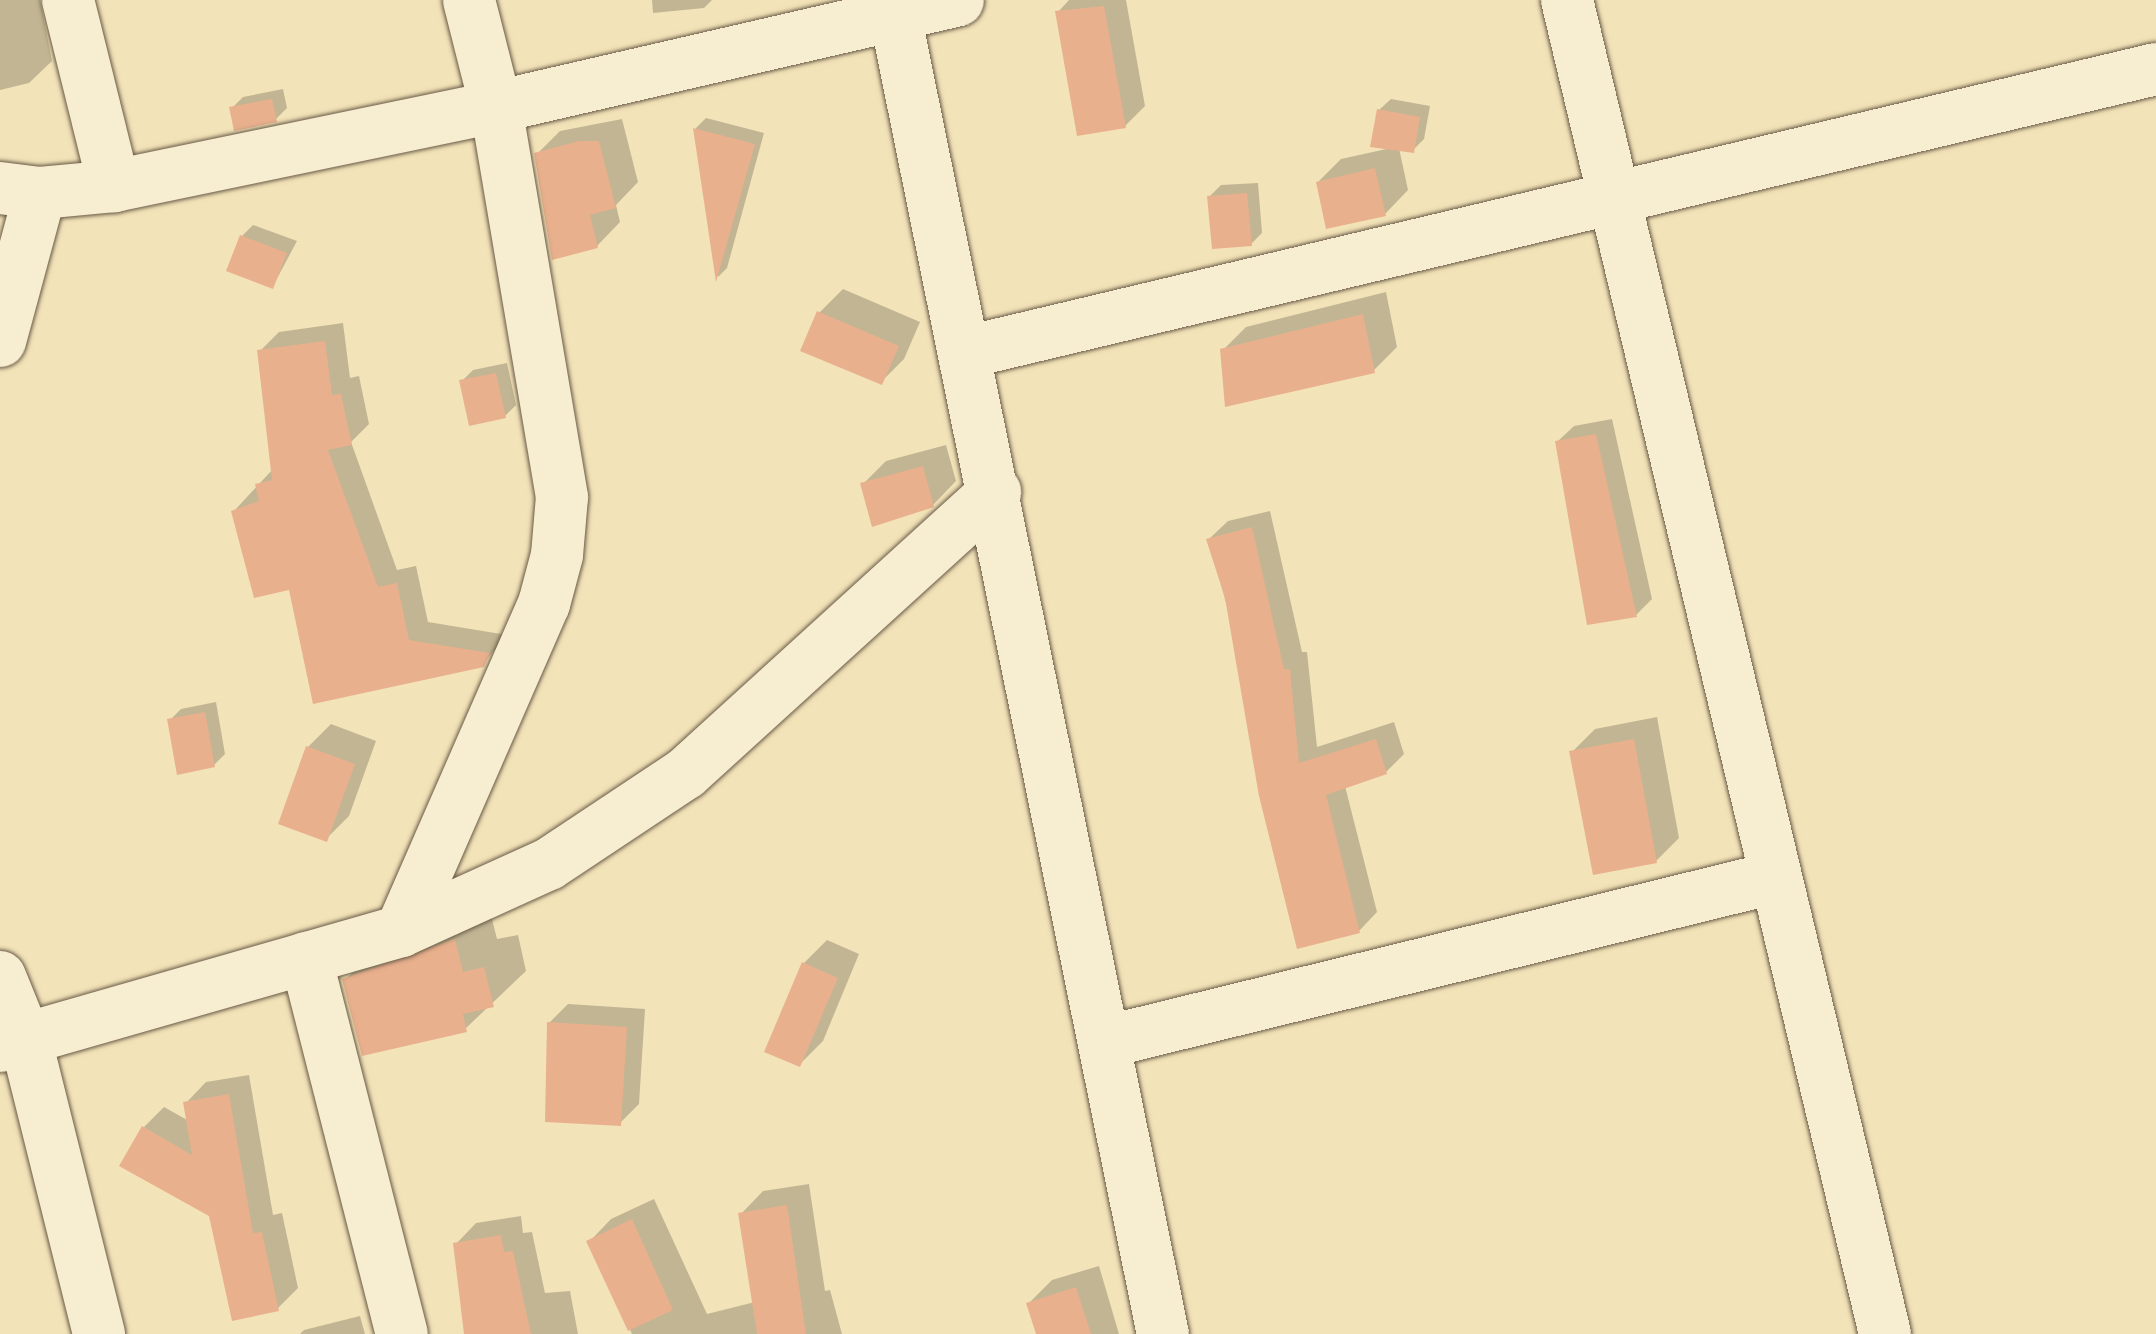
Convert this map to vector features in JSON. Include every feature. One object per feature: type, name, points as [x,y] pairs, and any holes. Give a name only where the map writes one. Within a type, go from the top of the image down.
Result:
[{"type":"street","points":[[68,0],[114,186]]},
{"type":"street","points":[[401,931],[544,604],[558,555],[562,497],[496,107],[469,0]]},
{"type":"street","points":[[0,340],[20,190],[114,186],[496,107],[894,7],[958,0]]},
{"type":"street","points":[[1567,0],[1609,197],[1885,1334]]},
{"type":"street","points":[[894,7],[1163,1334]]},
{"type":"street","points":[[966,352],[2156,69]]},
{"type":"street","points":[[13,1044],[401,931],[548,864],[686,773],[995,492]]},
{"type":"street","points":[[1105,1042],[1773,878]]},
{"type":"street","points":[[306,958],[402,1334]]},
{"type":"street","points":[[0,977],[13,1044],[100,1334]]},
{"type":"building","points":[[1104,6],[1126,128],[1077,136],[1055,11]]},
{"type":"building","points":[[272,99],[277,122],[234,131],[229,107]]},
{"type":"building","points":[[1377,109],[1420,117],[1414,153],[1370,147]]},
{"type":"building","points":[[693,128],[755,144],[716,282]]},
{"type":"building","points":[[579,141],[599,141],[616,208],[590,215],[598,248],[552,260],[534,153]]},
{"type":"building","points":[[1375,168],[1386,216],[1326,229],[1316,182]]},
{"type":"building","points":[[1247,193],[1252,246],[1212,249],[1207,196]]},
{"type":"building","points":[[240,235],[287,253],[273,289],[226,271]]},
{"type":"building","points":[[817,311],[899,346],[882,385],[800,351]]},
{"type":"building","points":[[1363,314],[1375,373],[1225,407],[1220,349]]},
{"type":"building","points":[[325,341],[332,395],[341,394],[352,445],[328,450],[378,587],[397,583],[409,640],[490,653],[484,667],[313,704],[289,590],[254,598],[231,511],[259,501],[255,484],[272,480],[257,350]]},
{"type":"building","points":[[496,373],[506,418],[469,426],[459,380]]},
{"type":"building","points":[[1596,434],[1637,617],[1587,625],[1555,441]]},
{"type":"building","points":[[923,466],[934,507],[872,527],[860,483]]},
{"type":"building","points":[[1252,527],[1284,669],[1290,669],[1299,763],[1376,739],[1387,774],[1326,795],[1360,933],[1297,949],[1259,796],[1225,598],[1206,539]]},
{"type":"building","points":[[205,712],[215,767],[177,775],[167,719]]},
{"type":"building","points":[[1634,739],[1657,863],[1593,875],[1569,751]]},
{"type":"building","points":[[306,746],[355,764],[327,842],[278,824]]},
{"type":"building","points":[[455,939],[463,972],[484,967],[494,1007],[463,1014],[467,1032],[362,1056],[342,979]]},
{"type":"building","points":[[802,962],[838,978],[800,1067],[764,1052]]},
{"type":"building","points":[[547,1022],[627,1027],[621,1126],[545,1122]]},
{"type":"building","points":[[229,1094],[253,1233],[262,1232],[279,1311],[232,1321],[209,1216],[119,1166],[142,1126],[192,1155],[183,1102]]},
{"type":"building","points":[[787,1205],[806,1334],[757,1334],[738,1213]]},
{"type":"building","points":[[632,1219],[673,1310],[628,1331],[586,1241]]},
{"type":"building","points":[[501,1235],[504,1252],[513,1251],[531,1334],[464,1334],[453,1243]]},
{"type":"building","points":[[1076,1287],[1091,1334],[1036,1334],[1026,1303]]}]
